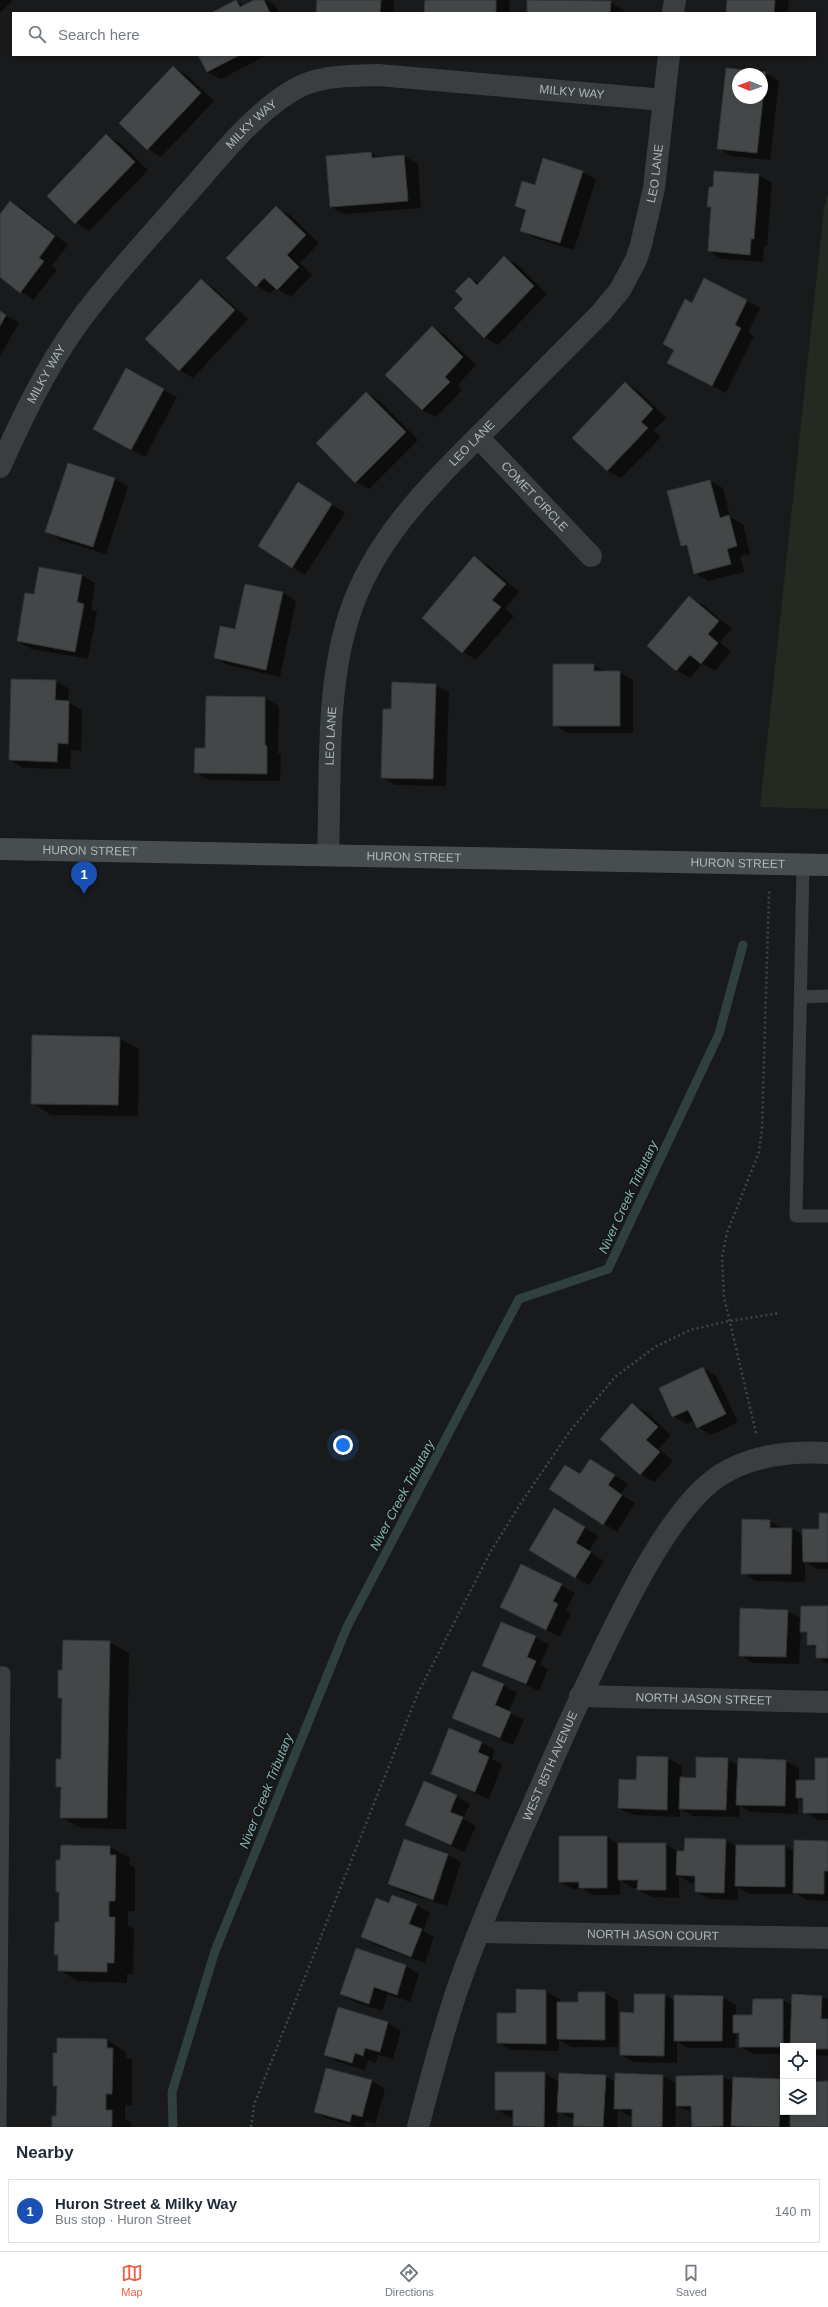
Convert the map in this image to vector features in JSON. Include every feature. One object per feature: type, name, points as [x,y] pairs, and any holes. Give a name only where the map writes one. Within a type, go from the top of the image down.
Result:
[{"type":"main road","name":"HURON STREET","points":[[0,849],[828,865]]},
{"type":"street","points":[[673,12],[675,0]]},
{"type":"street","name":"LEO LANE","points":[[328,856],[336,676],[348,616],[359,587],[381,548],[418,497],[601,313],[620,290],[630,272],[641,245],[654,188],[669,56]]},
{"type":"street","name":"MILKY WAY","points":[[0,467],[18,426],[51,365],[76,326],[117,275],[242,131],[290,91],[312,81],[335,76],[378,75],[664,100]]},
{"type":"street","name":"COMET CIRCLE","points":[[478,437],[591,556]]},
{"type":"street","name":"WEST 85TH AVENUE","points":[[418,2127],[438,2050],[479,1932],[580,1696],[628,1599],[686,1507],[712,1481],[739,1466],[762,1457],[790,1453],[828,1452]]},
{"type":"street","name":"NORTH JASON STREET","points":[[580,1696],[828,1702]]},
{"type":"street","name":"NORTH JASON COURT","points":[[479,1932],[828,1938]]},
{"type":"lane","points":[[803,865],[796,1216],[828,1216]]},
{"type":"lane","points":[[801,996],[828,996]]},
{"type":"lane","points":[[0,1673],[4,1673],[0,2127]]},
{"type":"path","points":[[762,1457],[724,1297],[722,1257],[727,1232],[759,1152],[762,1128],[770,864]]},
{"type":"path","points":[[251,2127],[254,2105],[261,2085],[418,1693],[491,1551],[570,1431],[615,1377],[655,1347],[690,1330],[729,1320],[780,1313]]},
{"type":"shaded area","points":[[828,193],[828,809],[760,807],[824,208]]},
{"type":"building","points":[[236,0],[240,7],[254,0],[264,0],[270,12],[213,12]]},
{"type":"building","points":[[317,0],[381,0],[380,12],[316,12]]},
{"type":"building","points":[[425,0],[496,0],[496,12],[424,12]]},
{"type":"building","points":[[527,0],[611,1],[610,12],[527,12]]},
{"type":"building","points":[[727,0],[775,0],[774,12],[726,12]]},
{"type":"building","points":[[199,56],[238,56],[207,72]]},
{"type":"building","points":[[173,66],[201,93],[147,150],[119,123]]},
{"type":"building","points":[[726,68],[732,69],[732,104],[762,104],[757,153],[717,149]]},
{"type":"building","points":[[106,134],[135,162],[75,224],[47,196]]},
{"type":"building","points":[[371,152],[372,158],[404,155],[408,201],[330,207],[326,156]]},
{"type":"building","points":[[543,158],[583,171],[560,243],[520,231],[526,210],[515,206],[522,181],[535,185]]},
{"type":"building","points":[[714,171],[759,174],[754,239],[751,239],[750,255],[708,251],[711,207],[707,207],[709,187],[713,187]]},
{"type":"building","points":[[10,201],[55,236],[39,258],[44,261],[20,293],[0,277],[0,214]]},
{"type":"building","points":[[276,206],[306,235],[287,255],[299,267],[277,290],[264,278],[256,287],[226,258]]},
{"type":"building","points":[[504,256],[534,286],[484,338],[454,308],[463,299],[455,291],[469,277],[477,285]]},
{"type":"building","points":[[704,278],[747,300],[735,325],[741,328],[712,386],[667,363],[674,350],[663,344],[685,299],[692,303]]},
{"type":"building","points":[[201,279],[235,310],[179,371],[145,339]]},
{"type":"building","points":[[0,311],[6,315],[0,326]]},
{"type":"building","points":[[432,326],[463,357],[445,377],[450,382],[422,410],[385,375]]},
{"type":"building","points":[[126,368],[164,389],[131,450],[93,429]]},
{"type":"building","points":[[625,382],[653,409],[641,422],[648,428],[607,471],[572,438]]},
{"type":"building","points":[[366,392],[406,432],[355,483],[316,443]]},
{"type":"building","points":[[68,463],[115,478],[93,547],[45,532]]},
{"type":"building","points":[[710,480],[720,518],[729,515],[737,546],[727,549],[731,564],[694,574],[687,545],[681,546],[667,491]]},
{"type":"building","points":[[298,482],[332,504],[292,568],[258,546]]},
{"type":"building","points":[[474,556],[506,584],[492,600],[501,607],[462,653],[422,618]]},
{"type":"building","points":[[39,567],[82,575],[77,602],[84,604],[75,652],[17,641],[25,593],[34,594]]},
{"type":"building","points":[[245,584],[283,592],[266,670],[214,658],[220,626],[235,629]]},
{"type":"building","points":[[689,596],[719,621],[708,634],[718,643],[701,664],[690,655],[676,671],[647,646]]},
{"type":"building","points":[[553,664],[594,664],[594,671],[620,671],[620,726],[553,726]]},
{"type":"building","points":[[11,679],[56,680],[55,700],[69,701],[68,744],[58,743],[57,762],[9,760]]},
{"type":"building","points":[[392,682],[436,684],[433,779],[381,778],[383,709],[391,709]]},
{"type":"building","points":[[206,696],[265,697],[265,745],[267,746],[267,774],[194,773],[195,748],[205,748]]},
{"type":"building","points":[[32,1035],[120,1037],[118,1105],[31,1104]]},
{"type":"building","points":[[703,1367],[726,1414],[697,1428],[688,1410],[672,1417],[659,1388]]},
{"type":"building","points":[[632,1403],[658,1427],[646,1440],[660,1452],[640,1475],[600,1439]]},
{"type":"building","points":[[590,1459],[615,1475],[608,1485],[622,1495],[603,1525],[549,1489],[565,1465],[580,1474]]},
{"type":"building","points":[[554,1508],[585,1527],[576,1543],[591,1552],[575,1578],[529,1550]]},
{"type":"building","points":[[819,1513],[828,1513],[828,1562],[803,1562],[802,1529],[819,1529]]},
{"type":"building","points":[[742,1519],[770,1520],[770,1528],[792,1528],[791,1574],[741,1574]]},
{"type":"building","points":[[521,1564],[562,1584],[553,1601],[558,1604],[546,1630],[500,1607]]},
{"type":"building","points":[[801,1606],[828,1606],[828,1658],[816,1658],[816,1645],[807,1645],[807,1632],[800,1632]]},
{"type":"building","points":[[740,1608],[788,1610],[786,1657],[739,1656]]},
{"type":"building","points":[[501,1622],[536,1636],[527,1657],[536,1661],[526,1684],[482,1666]]},
{"type":"building","points":[[63,1640],[110,1641],[107,1818],[60,1818],[61,1787],[56,1787],[56,1759],[61,1759],[62,1698],[58,1698],[58,1670],[62,1670]]},
{"type":"building","points":[[472,1671],[504,1684],[495,1705],[511,1712],[500,1738],[452,1718]]},
{"type":"building","points":[[449,1728],[482,1742],[478,1752],[489,1757],[475,1792],[431,1774]]},
{"type":"building","points":[[637,1756],[668,1757],[667,1810],[618,1808],[619,1779],[636,1780]]},
{"type":"building","points":[[696,1757],[728,1758],[726,1810],[679,1809],[680,1777],[696,1778]]},
{"type":"building","points":[[738,1758],[786,1760],[785,1806],[736,1805]]},
{"type":"building","points":[[815,1758],[828,1758],[828,1813],[803,1813],[803,1798],[796,1798],[796,1780],[815,1780]]},
{"type":"building","points":[[424,1781],[457,1795],[450,1812],[463,1817],[451,1845],[405,1825]]},
{"type":"building","points":[[559,1836],[607,1836],[607,1888],[579,1888],[579,1882],[559,1882]]},
{"type":"building","points":[[685,1838],[726,1839],[724,1893],[695,1892],[695,1876],[676,1875],[677,1851],[684,1851]]},
{"type":"building","points":[[404,1839],[448,1854],[433,1900],[388,1884]]},
{"type":"building","points":[[794,1840],[828,1841],[828,1871],[824,1871],[824,1894],[793,1893]]},
{"type":"building","points":[[618,1843],[666,1843],[666,1890],[637,1890],[638,1880],[618,1880]]},
{"type":"building","points":[[61,1845],[110,1846],[110,1855],[116,1855],[115,1901],[109,1901],[109,1917],[115,1917],[114,1963],[107,1963],[107,1972],[58,1971],[58,1955],[54,1955],[55,1922],[59,1922],[59,1892],[56,1892],[56,1860],[60,1860]]},
{"type":"building","points":[[736,1845],[785,1845],[785,1887],[735,1886]]},
{"type":"building","points":[[392,1895],[417,1904],[409,1924],[422,1929],[411,1957],[361,1937],[376,1898],[389,1903]]},
{"type":"building","points":[[356,1948],[406,1965],[397,1995],[374,1987],[369,2004],[340,1994]]},
{"type":"building","points":[[516,1989],[546,1990],[546,2044],[497,2043],[497,2013],[516,2013]]},
{"type":"building","points":[[578,1992],[605,1992],[605,2040],[557,2039],[557,2002],[578,2002]]},
{"type":"building","points":[[634,1994],[665,1994],[664,2056],[620,2055],[620,2012],[634,2013]]},
{"type":"building","points":[[792,1994],[822,1996],[821,2019],[828,2019],[828,2049],[816,2049],[816,2043],[790,2043]]},
{"type":"building","points":[[674,1995],[723,1996],[722,2041],[674,2041]]},
{"type":"building","points":[[753,1999],[783,1999],[783,2043],[780,2043],[780,2047],[739,2047],[739,2033],[733,2033],[733,2015],[752,2015]]},
{"type":"building","points":[[338,2007],[388,2022],[380,2052],[365,2048],[363,2056],[355,2053],[352,2063],[324,2055]]},
{"type":"building","points":[[57,2038],[107,2039],[107,2048],[113,2048],[112,2094],[106,2094],[106,2110],[112,2110],[112,2127],[52,2127],[52,2116],[56,2116],[57,2086],[53,2086],[53,2053],[57,2053]]},
{"type":"building","points":[[326,2068],[372,2080],[362,2117],[352,2114],[350,2122],[314,2112]]},
{"type":"building","points":[[495,2072],[545,2072],[544,2127],[513,2126],[513,2110],[495,2110]]},
{"type":"building","points":[[559,2073],[606,2075],[603,2127],[573,2126],[574,2113],[557,2112]]},
{"type":"building","points":[[615,2073],[663,2075],[662,2127],[632,2127],[632,2109],[614,2109]]},
{"type":"building","points":[[723,2075],[723,2126],[692,2127],[691,2106],[676,2106],[676,2076]]},
{"type":"building","points":[[733,2077],[780,2079],[779,2127],[731,2126]]},
{"type":"building","points":[[828,2081],[828,2127],[790,2127],[790,2115],[816,2115],[816,2082]]},
{"type":"waterway","name":"Niver Creek Tributary","points":[[173,2127],[172,2092],[215,1951],[347,1627],[519,1299],[608,1269],[719,1034],[743,945]]},
{"type":"place","name":"Huron Street & Milky Way","points":[[84,894]]}]
